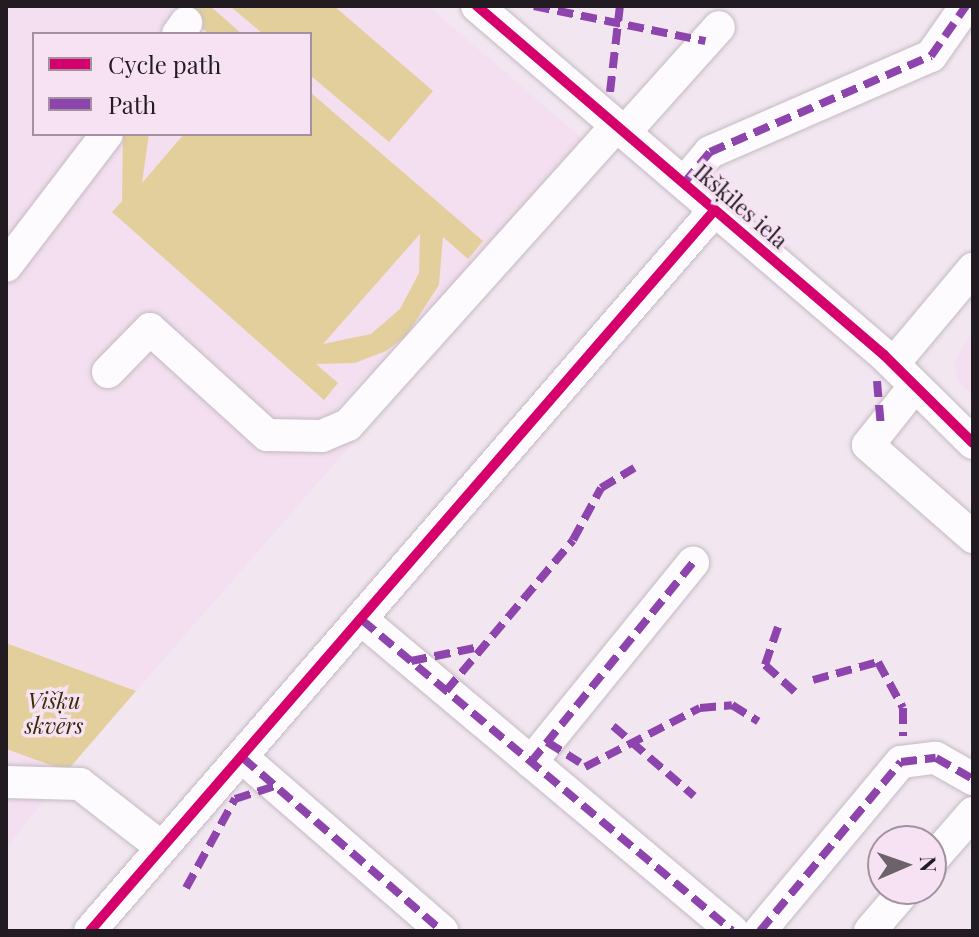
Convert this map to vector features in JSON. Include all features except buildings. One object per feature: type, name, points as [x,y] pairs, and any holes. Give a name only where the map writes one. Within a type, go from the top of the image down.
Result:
[{"type":"street","points":[[684,183],[719,147],[931,56],[966,6]]},
{"type":"street","name":"Ikšķiles iela","points":[[483,8],[904,375],[973,443]]},
{"type":"street","points":[[108,372],[150,329],[267,435],[322,436],[348,425],[620,129],[719,27]]},
{"type":"street","points":[[6,266],[105,136]]},
{"type":"street","points":[[90,931],[160,846],[243,758],[714,211]]},
{"type":"street","points":[[973,269],[904,375],[868,445],[973,537]]},
{"type":"street","points":[[531,762],[693,563]]},
{"type":"street","points":[[362,620],[732,931]]},
{"type":"street","points":[[243,758],[442,931]]},
{"type":"street","points":[[760,931],[901,762],[936,758],[973,779]]},
{"type":"street","points":[[6,782],[80,784],[160,846]]},
{"type":"street","points":[[947,843],[973,813]]},
{"type":"street","points":[[870,931],[892,905]]},
{"type":"shaded area","points":[[6,6],[428,6],[590,145],[378,378],[366,375],[333,413],[359,436],[136,691],[6,643]]},
{"type":"shaded area","points":[[973,331],[973,395],[957,381],[954,362]]},
{"type":"shaded area","points":[[6,749],[67,771],[6,849]]},
{"type":"green space","points":[[177,6],[210,6],[240,32],[207,32]]},
{"type":"green space","points":[[230,6],[334,6],[433,91],[389,142],[312,77],[312,32],[261,32]]},
{"type":"green space","points":[[312,94],[483,241],[468,259],[443,237],[439,285],[406,336],[386,351],[355,363],[316,364],[338,383],[324,400],[112,212],[122,201],[123,136],[149,136],[142,183],[182,136],[312,136]],"holes":[[[420,234],[419,273],[400,309],[371,334],[323,344]]]},
{"type":"green space","name":"Višķu skvērs","points":[[6,643],[136,691],[67,771],[6,749]]},
{"type":"marked path","points":[[534,6],[705,41]]},
{"type":"marked path","points":[[610,92],[620,6]]},
{"type":"marked path","points":[[684,183],[710,152],[931,56],[966,6]]},
{"type":"marked path","points":[[877,381],[881,428]]},
{"type":"marked path","points":[[446,691],[573,540],[601,488],[634,468]]},
{"type":"marked path","points":[[531,762],[693,563]]},
{"type":"marked path","points":[[362,620],[732,931]]},
{"type":"marked path","points":[[778,627],[765,665],[795,692]]},
{"type":"marked path","points":[[411,661],[480,647]]},
{"type":"marked path","points":[[813,680],[878,662],[903,708],[903,736]]},
{"type":"marked path","points":[[585,767],[700,708],[732,705],[758,721]]},
{"type":"marked path","points":[[613,726],[694,796]]},
{"type":"marked path","points":[[547,742],[580,763]]},
{"type":"marked path","points":[[243,758],[442,931]]},
{"type":"marked path","points":[[760,931],[901,762],[936,758],[973,779]]},
{"type":"marked path","points":[[186,888],[235,799],[275,786]]},
{"type":"cycle path","points":[[477,6],[884,355],[973,443]]},
{"type":"cycle path","points":[[90,931],[714,211]]}]
